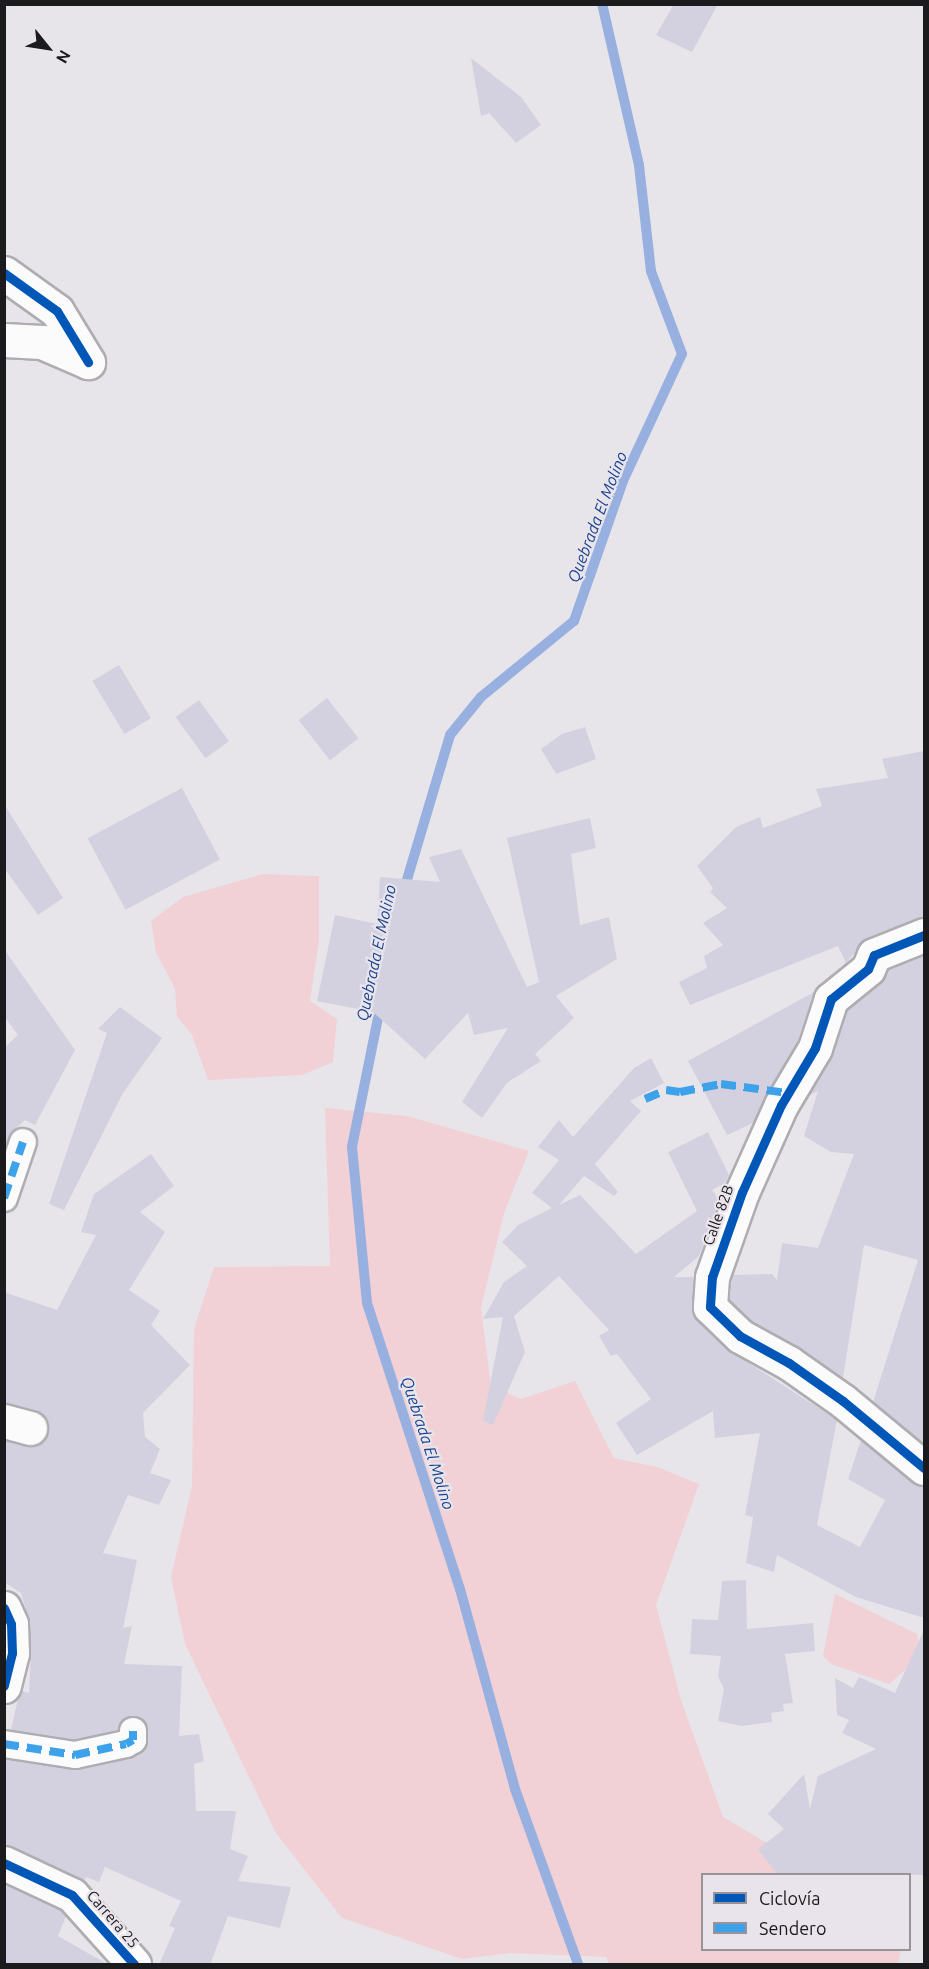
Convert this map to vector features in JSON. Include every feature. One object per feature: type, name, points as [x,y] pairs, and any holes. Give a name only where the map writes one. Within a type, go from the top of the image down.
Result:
[{"type":"street","points":[[4,273],[57,311],[88,363],[42,342],[4,340]]},
{"type":"street","name":"Calle 82B","points":[[924,935],[874,955],[868,969],[831,999],[815,1048],[780,1104],[742,1192],[712,1277],[710,1307],[740,1336],[789,1363],[843,1401],[924,1468]]},
{"type":"street","points":[[4,1198],[23,1142]]},
{"type":"street","points":[[4,1608],[11,1624],[12,1653],[4,1686]]},
{"type":"street","points":[[4,1744],[75,1755],[126,1743],[133,1740],[133,1731]]},
{"type":"street","name":"Carrera 25","points":[[4,1863],[72,1895],[134,1965]]},
{"type":"shaded area","points":[[263,874],[319,876],[319,940],[310,1001],[337,1019],[333,1062],[302,1075],[208,1080],[192,1035],[177,1017],[175,989],[156,952],[151,921],[183,897]]},
{"type":"shaded area","points":[[325,1108],[407,1116],[529,1151],[504,1213],[481,1308],[491,1386],[521,1399],[575,1381],[614,1458],[657,1467],[699,1484],[656,1605],[681,1700],[723,1817],[817,1873],[701,1873],[701,1951],[901,1951],[898,1964],[609,1964],[606,1957],[511,1953],[462,1959],[342,1918],[276,1833],[185,1644],[171,1577],[192,1486],[194,1329],[214,1267],[330,1266]]},
{"type":"shaded area","points":[[835,1594],[917,1634],[923,1665],[905,1670],[889,1684],[831,1664],[823,1656]]},
{"type":"building","points":[[674,4],[718,4],[692,52],[656,35]]},
{"type":"building","points":[[471,58],[521,97],[541,125],[516,143],[489,113],[481,116]]},
{"type":"building","points":[[119,665],[151,718],[124,734],[92,681]]},
{"type":"building","points":[[327,698],[358,738],[330,760],[299,720]]},
{"type":"building","points":[[199,700],[229,741],[206,758],[176,717]]},
{"type":"building","points":[[585,727],[596,759],[556,774],[541,749],[562,734]]},
{"type":"building","points":[[924,751],[924,917],[867,938],[846,963],[838,946],[690,1005],[679,982],[707,968],[704,956],[723,945],[703,923],[727,908],[710,892],[713,888],[697,866],[736,827],[760,817],[763,828],[822,806],[816,789],[888,778],[882,759]]},
{"type":"building","points":[[182,788],[220,860],[126,910],[88,838]]},
{"type":"building","points":[[4,804],[63,898],[38,915],[4,868]]},
{"type":"building","points":[[590,818],[596,848],[571,854],[580,925],[609,917],[617,959],[556,996],[574,1018],[535,1054],[541,1061],[507,1083],[482,1118],[462,1102],[508,1028],[474,1035],[468,1013],[425,1059],[373,1012],[317,1001],[335,915],[377,924],[380,877],[440,882],[429,857],[461,849],[527,987],[539,982],[507,838]]},
{"type":"building","points":[[4,949],[75,1050],[35,1125],[25,1120],[13,1131],[4,1150],[4,1048],[18,1035],[4,1016]]},
{"type":"building","points":[[924,955],[924,1444],[873,1402],[918,1260],[864,1245],[843,1378],[751,1321],[729,1300],[733,1275],[772,1274],[777,1280],[782,1243],[818,1248],[854,1154],[831,1152],[804,1136],[818,1091],[808,1096],[833,1054],[847,1010],[880,984],[888,970]]},
{"type":"building","points":[[814,992],[798,1040],[753,1123],[727,1135],[688,1061]]},
{"type":"building","points":[[120,1007],[162,1038],[123,1093],[64,1210],[49,1204],[107,1033],[98,1029]]},
{"type":"building","points":[[651,1058],[664,1083],[630,1101],[641,1111],[595,1164],[618,1192],[614,1196],[584,1176],[559,1205],[580,1195],[636,1254],[697,1211],[668,1152],[708,1132],[729,1175],[725,1183],[712,1190],[719,1200],[699,1256],[674,1277],[693,1277],[693,1314],[727,1349],[837,1420],[817,1525],[860,1547],[885,1500],[848,1479],[861,1440],[912,1482],[924,1486],[924,1618],[856,1597],[777,1555],[774,1572],[746,1563],[753,1517],[745,1515],[760,1433],[715,1438],[713,1411],[637,1455],[616,1423],[651,1399],[617,1354],[611,1356],[599,1336],[609,1330],[559,1276],[514,1316],[525,1352],[493,1425],[483,1421],[503,1317],[483,1319],[504,1282],[527,1266],[502,1242],[518,1225],[552,1208],[532,1193],[559,1160],[538,1147],[559,1120],[573,1137],[634,1068]]},
{"type":"building","points":[[151,1154],[174,1186],[140,1212],[165,1232],[129,1290],[160,1311],[151,1325],[190,1365],[143,1413],[145,1437],[160,1449],[150,1473],[171,1480],[159,1505],[128,1495],[103,1553],[137,1560],[123,1628],[132,1626],[124,1664],[182,1666],[179,1736],[199,1734],[204,1761],[194,1764],[196,1811],[236,1811],[230,1849],[248,1856],[238,1881],[291,1887],[280,1928],[228,1916],[210,1965],[159,1965],[175,1928],[169,1926],[181,1901],[105,1867],[99,1882],[86,1877],[84,1881],[4,1845],[5,1759],[78,1770],[133,1757],[148,1741],[146,1723],[134,1716],[125,1718],[118,1730],[75,1740],[11,1730],[18,1698],[22,1691],[29,1693],[31,1652],[30,1623],[21,1593],[4,1582],[4,1441],[35,1446],[44,1441],[48,1424],[35,1410],[4,1403],[4,1292],[57,1310],[96,1235],[81,1232],[94,1194]]},
{"type":"building","points":[[746,1580],[747,1629],[813,1623],[815,1651],[785,1654],[793,1703],[783,1704],[784,1711],[771,1713],[772,1722],[742,1726],[718,1721],[724,1689],[718,1676],[721,1656],[690,1654],[692,1619],[718,1620],[722,1581]]},
{"type":"building","points":[[924,1630],[924,1875],[911,1875],[911,1873],[776,1873],[758,1849],[784,1829],[768,1814],[804,1774],[810,1809],[818,1776],[876,1749],[842,1733],[849,1720],[837,1715],[835,1678],[853,1688],[859,1677],[895,1693]]},
{"type":"building","points":[[4,1884],[61,1910],[66,1916],[58,1936],[109,1965],[4,1965]]},
{"type":"waterway","name":"Quebrada El Molino","points":[[403,893],[450,735],[481,697],[574,621],[623,481],[682,354],[651,271],[639,165],[602,4]]},
{"type":"waterway","name":"Quebrada El Molino","points":[[381,1003],[352,1147],[367,1303],[460,1589],[515,1789],[578,1964]]},
{"type":"marked path","points":[[645,1099],[666,1090],[680,1092],[721,1084],[788,1093]]},
{"type":"marked path","points":[[4,1198],[23,1142]]},
{"type":"marked path","points":[[4,1744],[75,1755],[126,1744],[133,1740],[133,1731]]},
{"type":"cycle path","points":[[4,273],[57,311],[88,362]]},
{"type":"cycle path","points":[[924,935],[874,955],[868,969],[831,999],[815,1048],[781,1105],[742,1192],[712,1277],[710,1307],[740,1336],[789,1363],[843,1401],[924,1468]]},
{"type":"cycle path","points":[[4,1608],[11,1624],[12,1653],[4,1686]]},
{"type":"cycle path","points":[[4,1863],[72,1895],[134,1964]]}]
